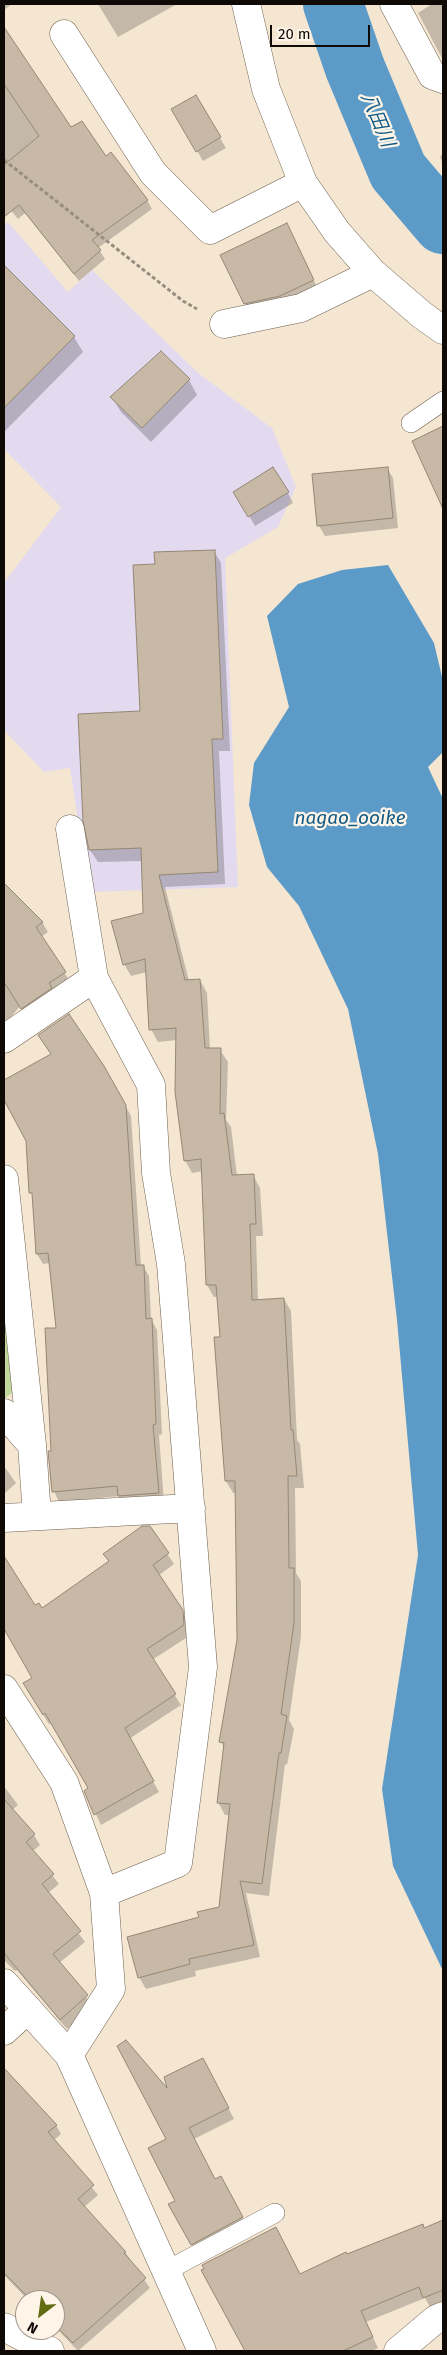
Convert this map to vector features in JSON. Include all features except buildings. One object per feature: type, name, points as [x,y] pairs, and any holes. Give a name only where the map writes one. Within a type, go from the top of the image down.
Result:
[{"type":"street","points":[[246,4],[266,89],[303,183],[337,232],[373,273],[443,330]]},
{"type":"street","points":[[394,4],[432,75],[443,79]]},
{"type":"street","points":[[64,34],[153,173],[210,230],[303,183]]},
{"type":"street","points":[[224,324],[301,308],[373,273]]},
{"type":"street","points":[[70,828],[94,978],[151,1085],[156,1173],[171,1264],[203,1667],[178,1862],[104,1893]]},
{"type":"street","points":[[4,1039],[94,978]]},
{"type":"street","points":[[4,1179],[32,1445],[37,1516]]},
{"type":"street","points":[[4,1413],[32,1445]]},
{"type":"street","points":[[4,1518],[191,1508]]},
{"type":"street","points":[[4,1689],[64,1782],[104,1893],[111,1989],[69,2055]]},
{"type":"street","points":[[4,1983],[69,2055],[202,2351]]},
{"type":"street","points":[[4,2031],[28,2009]]},
{"type":"street","points":[[398,2351],[436,2319],[443,2316]]},
{"type":"street","points":[[4,2327],[50,2351]]},
{"type":"lane","points":[[411,423],[443,401]]},
{"type":"lane","points":[[166,2272],[275,2213]]},
{"type":"path","points":[[4,160],[183,301],[224,324]]},
{"type":"shaded area","points":[[8,222],[68,292],[92,270],[197,372],[272,428],[296,487],[278,527],[225,558],[238,887],[89,892],[70,768],[44,772],[4,730],[4,583],[61,507],[4,449],[4,225]]},
{"type":"green space","points":[[4,1289],[16,1390],[4,1399]]},
{"type":"water","name":"nagao_ooike","points":[[388,565],[434,643],[443,681],[443,752],[428,767],[443,799],[443,1971],[393,1866],[382,1789],[418,1555],[397,1320],[378,1154],[348,1009],[299,906],[267,867],[249,805],[254,763],[289,707],[267,616],[298,584],[342,570]]},
{"type":"waterway","name":"八田川","points":[[333,4],[355,68],[398,171],[443,224]]}]
